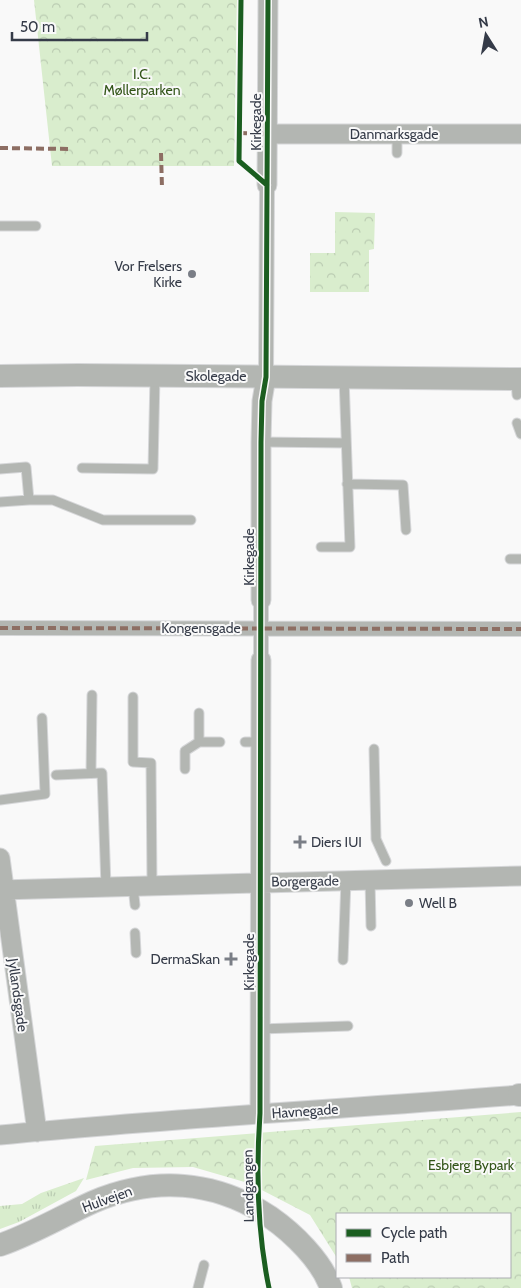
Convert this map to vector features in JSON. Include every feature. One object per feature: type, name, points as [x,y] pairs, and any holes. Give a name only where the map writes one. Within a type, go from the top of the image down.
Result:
[{"type":"street","name":"Kirkegade","points":[[260,1113],[260,882],[253,742],[261,628],[261,442],[262,400],[266,377],[268,0]]},
{"type":"street","name":"Danmarksgade","points":[[267,134],[521,134]]},
{"type":"street","name":"Skolegade","points":[[0,376],[344,377],[518,385]]},
{"type":"street","name":"Kongensgade","points":[[0,628],[521,629]]},
{"type":"street","name":"Jyllandsgade","points":[[0,858],[2,890],[37,1132]]},
{"type":"street","name":"Borgergade","points":[[2,890],[521,876]]},
{"type":"street","name":"Havnegade","points":[[0,1135],[260,1113],[520,1095]]},
{"type":"street","name":"Hulvejen","points":[[0,1245],[15,1240],[93,1202],[119,1192],[146,1186],[164,1185],[201,1188],[228,1195],[252,1205],[280,1224],[303,1245],[328,1279],[331,1288]]},
{"type":"lane","points":[[397,134],[397,153]]},
{"type":"lane","points":[[0,226],[36,226]]},
{"type":"lane","points":[[82,468],[153,469],[155,376]]},
{"type":"lane","points":[[320,547],[350,547],[344,377]]},
{"type":"lane","points":[[517,423],[521,434]]},
{"type":"lane","points":[[261,442],[346,443]]},
{"type":"lane","points":[[0,469],[26,467],[28,500]]},
{"type":"lane","points":[[347,484],[403,484],[406,530]]},
{"type":"lane","points":[[0,502],[53,500],[103,520],[191,520]]},
{"type":"lane","points":[[510,560],[521,559]]},
{"type":"lane","points":[[91,773],[92,696]]},
{"type":"lane","points":[[133,697],[133,762],[151,762],[152,886]]},
{"type":"lane","points":[[199,713],[199,742]]},
{"type":"lane","points":[[0,800],[46,794],[42,718]]},
{"type":"lane","points":[[185,769],[185,751],[199,742],[220,742]]},
{"type":"lane","points":[[374,749],[376,839],[386,861]]},
{"type":"lane","points":[[56,775],[102,773],[106,887]]},
{"type":"lane","points":[[373,879],[376,902]]},
{"type":"lane","points":[[371,926],[373,879]]},
{"type":"lane","points":[[343,960],[346,880]]},
{"type":"lane","points":[[133,886],[135,905]]},
{"type":"lane","points":[[135,933],[136,953]]},
{"type":"lane","points":[[260,1029],[348,1026]]},
{"type":"lane","points":[[198,1288],[204,1265]]},
{"type":"green space","name":"I.C. Møllerparken","points":[[34,0],[237,0],[234,166],[52,166]]},
{"type":"green space","points":[[335,212],[375,213],[374,249],[369,250],[369,292],[310,292],[310,253],[335,253]]},
{"type":"green space","name":"Esbjerg Bypark","points":[[521,1112],[521,1288],[352,1288],[349,1278],[511,1278],[511,1213],[336,1213],[336,1256],[310,1215],[248,1183],[193,1167],[133,1168],[86,1180],[95,1146]]},
{"type":"green space","points":[[84,1178],[76,1191],[19,1222],[0,1229],[0,1206],[22,1204],[41,1193]]},
{"type":"marked path","points":[[239,133],[267,134]]},
{"type":"marked path","points":[[0,148],[69,149]]},
{"type":"marked path","points":[[161,153],[162,188]]},
{"type":"marked path","points":[[0,628],[521,629]]},
{"type":"cycle path","points":[[241,0],[239,161],[267,185]]},
{"type":"cycle path","name":"Landgangen","points":[[268,0],[266,377],[262,401],[261,442],[260,1113],[258,1201],[262,1245],[269,1288]]},
{"type":"place","name":"Vor Frelsers Kirke","points":[[192,274]]},
{"type":"place","name":"Diers IUI","points":[[300,842]]},
{"type":"place","name":"Well B","points":[[409,903]]},
{"type":"place","name":"DermaSkan","points":[[231,959]]}]
